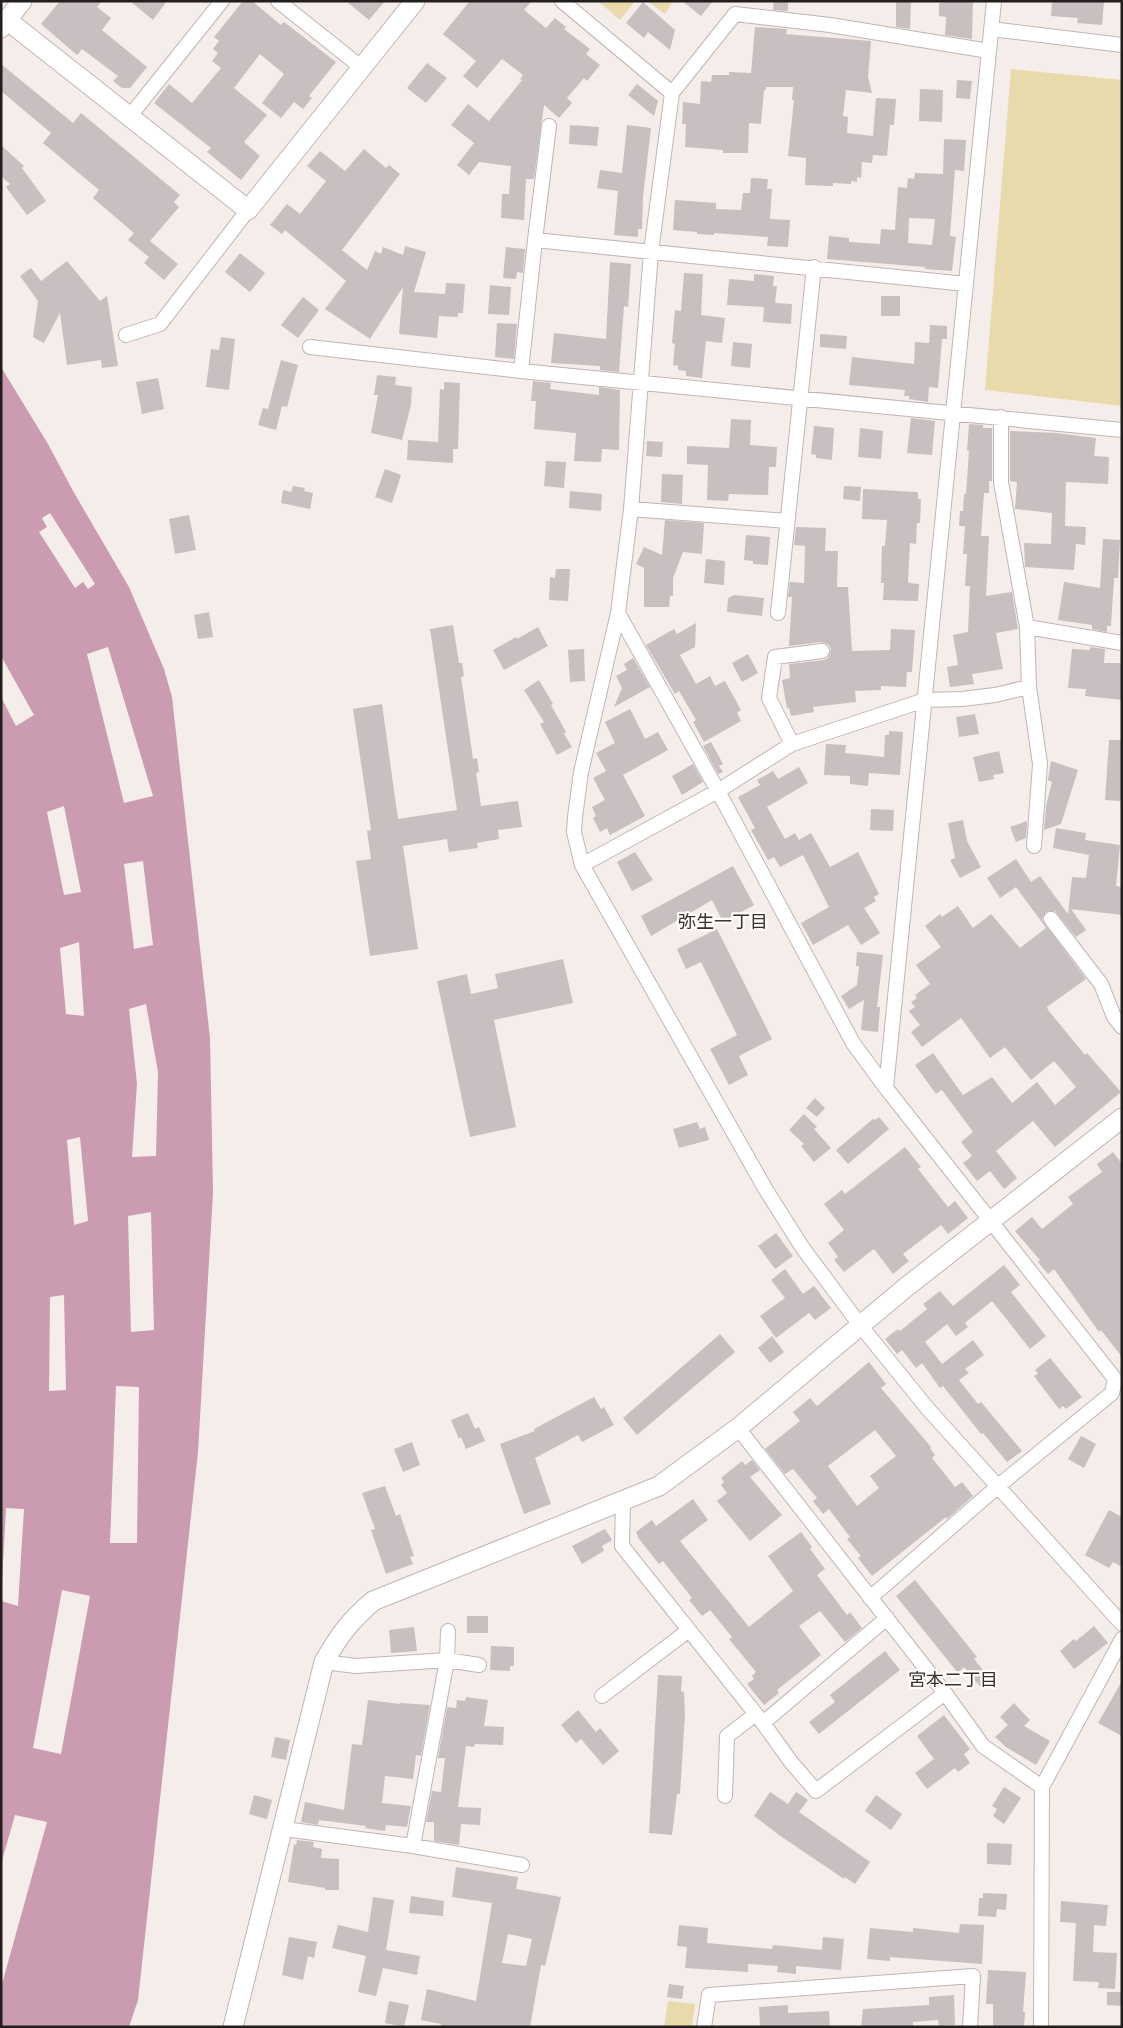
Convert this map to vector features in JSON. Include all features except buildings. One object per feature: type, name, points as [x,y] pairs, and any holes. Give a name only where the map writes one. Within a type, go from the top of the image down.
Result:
[{"type":"street","points":[[22,1],[4,24],[130,116],[248,210]]},
{"type":"street","points":[[130,116],[222,1]]},
{"type":"street","points":[[278,1],[361,67]]},
{"type":"street","points":[[126,335],[160,324],[248,210],[415,1]]},
{"type":"street","points":[[562,1],[672,93]]},
{"type":"street","points":[[886,1088],[994,1]]},
{"type":"street","points":[[989,51],[830,26],[735,14],[672,93],[652,252],[631,508],[618,613],[580,772],[574,832],[582,865],[766,1190],[802,1247],[860,1325],[928,1409],[1122,1624]]},
{"type":"street","points":[[991,30],[1122,44]]},
{"type":"street","points":[[521,371],[549,126]]},
{"type":"street","points":[[535,240],[966,284]]},
{"type":"street","points":[[778,613],[814,267]]},
{"type":"street","points":[[310,347],[521,371],[1122,430]]},
{"type":"street","points":[[1001,417],[1001,482],[1028,627],[1029,687],[1040,764],[1034,846]]},
{"type":"street","points":[[631,508],[788,521]]},
{"type":"street","points":[[618,613],[718,791],[853,1043],[886,1088],[1115,1379],[1112,1393],[998,1487],[870,1598]]},
{"type":"street","points":[[1028,627],[1122,642]]},
{"type":"street","points":[[792,744],[769,698],[775,657],[822,651]]},
{"type":"street","points":[[582,865],[718,791],[792,744],[926,700],[962,699],[995,695],[1029,687]]},
{"type":"street","points":[[1052,919],[1101,984],[1114,1017],[1122,1027]]},
{"type":"street","points":[[233,2027],[284,1829],[324,1662],[350,1620],[373,1600],[623,1502],[659,1486],[738,1428],[860,1325],[1122,1118]]},
{"type":"street","points":[[738,1428],[945,1692],[983,1746],[1042,1786]]},
{"type":"street","points":[[623,1502],[622,1546],[759,1719],[790,1762],[816,1791],[945,1692]]},
{"type":"street","points":[[725,1796],[727,1736],[759,1719],[887,1618]]},
{"type":"street","points":[[413,1846],[447,1660],[448,1630]]},
{"type":"street","points":[[602,1696],[689,1630]]},
{"type":"street","points":[[1041,2027],[1042,1786],[1122,1639]]},
{"type":"street","points":[[324,1662],[356,1666],[447,1660],[479,1665]]},
{"type":"street","points":[[284,1829],[413,1846],[522,1865]]},
{"type":"street","points":[[704,2027],[709,1995],[973,1976],[970,2027]]},
{"type":"shaded area","points":[[598,1],[635,1],[620,20]]},
{"type":"shaded area","points":[[647,1],[673,1],[665,14]]},
{"type":"shaded area","points":[[1011,69],[1122,80],[1122,406],[985,390]]},
{"type":"shaded area","points":[[1,367],[48,444],[129,587],[164,669],[172,697],[210,1038],[213,1192],[198,1452],[138,2000],[129,2027],[1,2027]]},
{"type":"shaded area","points":[[668,2001],[695,2004],[692,2027],[664,2027]]},
{"type":"pier","points":[[50,513],[95,584],[88,589],[83,582],[75,588],[39,532],[47,527],[42,518]]},
{"type":"pier","points":[[108,647],[153,796],[124,803],[87,654]]},
{"type":"pier","points":[[1,656],[34,715],[16,726],[1,697]]},
{"type":"pier","points":[[64,806],[81,892],[64,895],[47,812]]},
{"type":"pier","points":[[143,861],[153,945],[134,949],[124,864]]},
{"type":"pier","points":[[79,942],[84,1016],[66,1014],[60,948]]},
{"type":"pier","points":[[146,1004],[158,1072],[156,1156],[132,1157],[137,1084],[129,1009]]},
{"type":"pier","points":[[80,1137],[88,1221],[74,1225],[67,1140]]},
{"type":"pier","points":[[151,1212],[154,1330],[131,1332],[128,1216]]},
{"type":"pier","points":[[64,1295],[66,1390],[49,1391],[50,1297]]},
{"type":"pier","points":[[116,1386],[139,1387],[137,1543],[110,1543]]},
{"type":"pier","points":[[6,1508],[24,1509],[18,1606],[1,1601]]},
{"type":"pier","points":[[62,1590],[90,1596],[61,1754],[33,1748]]},
{"type":"pier","points":[[15,1815],[47,1822],[2,1984],[1,1864]]},
{"type":"district","name":"弥生一丁目","points":[[723,922]]},
{"type":"district","name":"宮本二丁目","points":[[953,1680]]}]
